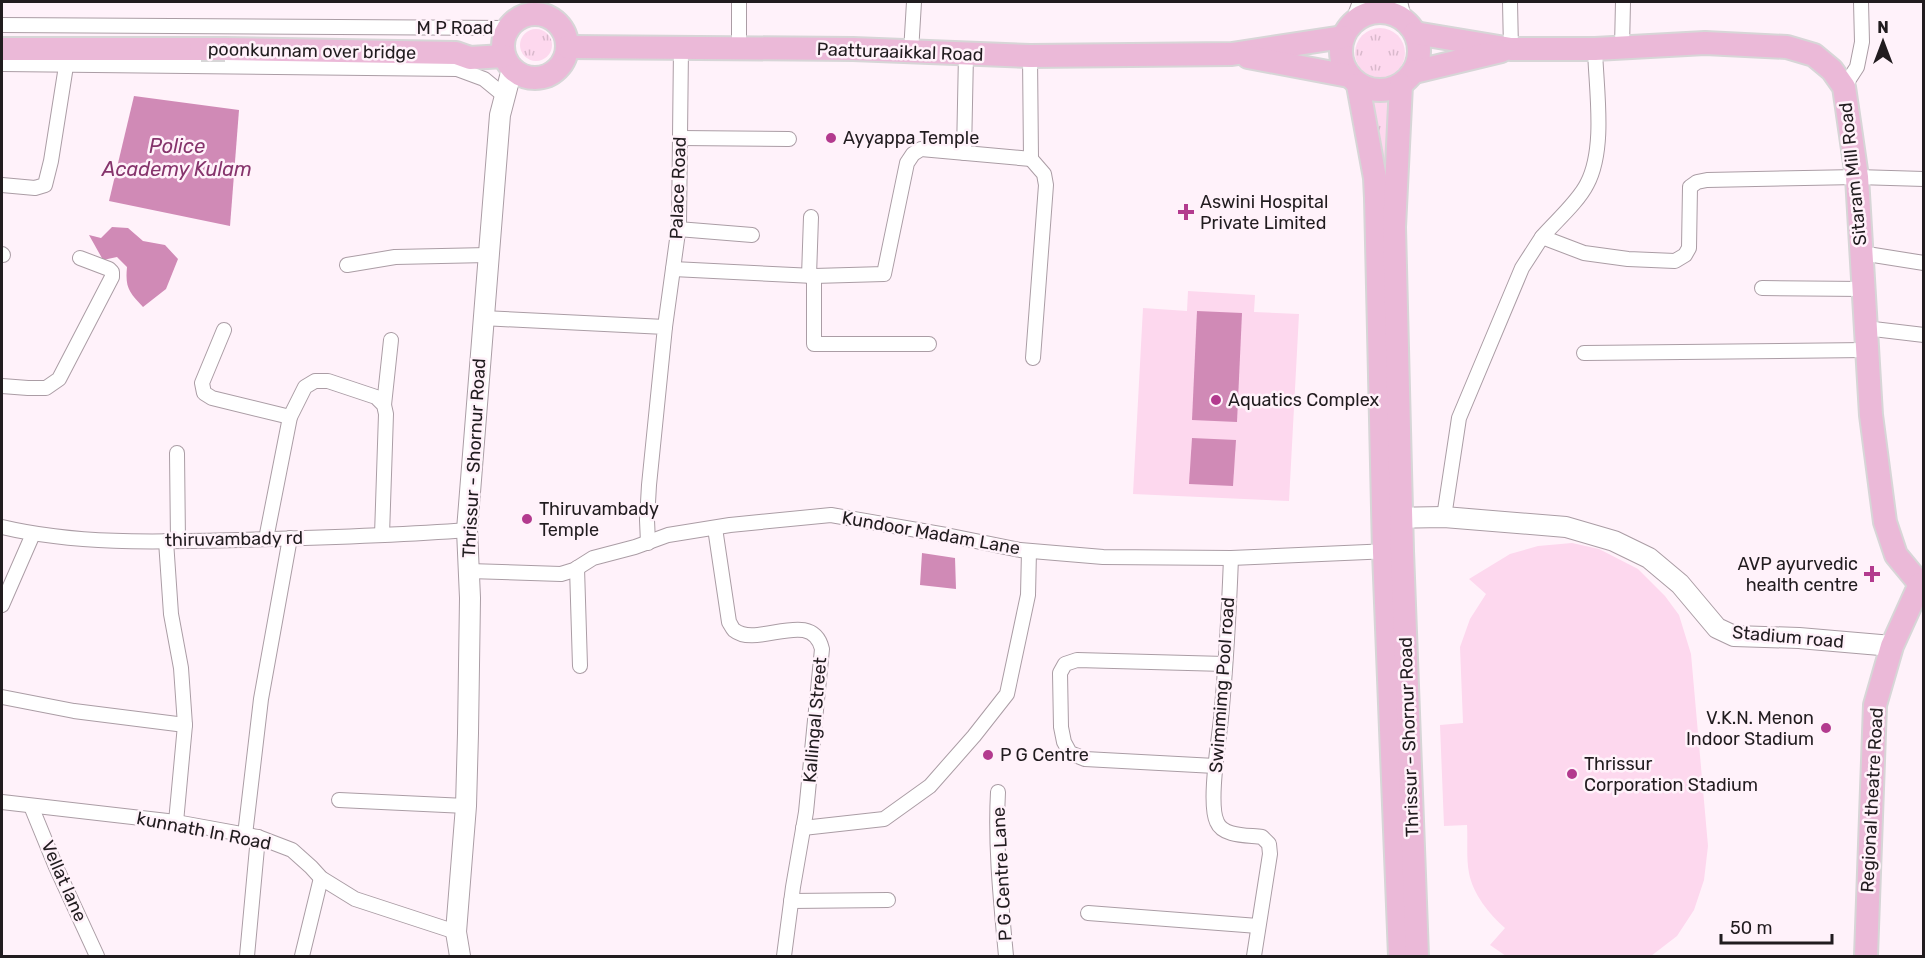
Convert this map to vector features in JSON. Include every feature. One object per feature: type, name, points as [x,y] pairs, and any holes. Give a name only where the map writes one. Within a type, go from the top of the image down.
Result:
[{"type":"main road","points":[[530,8],[550,17],[560,25],[566,35],[567,47],[563,61],[558,68],[546,76],[531,77],[507,48],[516,20],[530,8]]},
{"type":"main road","points":[[1360,10],[1368,14],[1379,12],[1404,17],[1419,46],[1419,60],[1407,79],[1394,218],[1386,243],[1354,80],[1342,64],[1340,50],[1343,37],[1360,10]]},
{"type":"main road","name":"Sitaram Mill Road","points":[[1404,17],[1511,49],[1595,49],[1705,44],[1788,47],[1814,54],[1832,70],[1844,87],[1857,177],[1871,416],[1885,522],[1896,555],[1922,585]]},
{"type":"main road","points":[[1232,54],[1343,37]]},
{"type":"main road","name":"Paatturaaikkal Road","points":[[567,47],[739,48],[1030,57],[1232,54]]},
{"type":"main road","name":"poonkunnam over bridge","points":[[2,50],[456,52],[470,58],[507,48]]},
{"type":"main road","name":"Thrissur - Shornur Road","points":[[460,957],[456,932],[466,806],[469,710],[467,530],[482,318],[500,116],[506,97],[507,48]]},
{"type":"main road","points":[[1232,54],[1354,80],[1369,89],[1380,91],[1391,90],[1407,79],[1511,49]]},
{"type":"main road","name":"Thrissur - Shornur Road","points":[[1386,243],[1393,551],[1417,957]]},
{"type":"main road","name":"Stadium road","points":[[1392,518],[1444,517],[1566,527],[1614,541],[1649,558],[1680,584],[1717,628],[1734,636],[1799,638],[1892,646]]},
{"type":"main road","points":[[1393,551],[1400,957]]},
{"type":"main road","points":[[1892,646],[1922,585]]},
{"type":"main road","name":"Regional theatre Road","points":[[1866,957],[1875,705],[1892,646]]},
{"type":"street","points":[[739,2],[739,48]]},
{"type":"street","points":[[911,52],[914,2]]},
{"type":"street","points":[[1510,2],[1511,49]]},
{"type":"street","points":[[1622,47],[1623,2]]},
{"type":"street","points":[[1844,87],[1857,67],[1862,42],[1861,2]]},
{"type":"street","name":"M P Road","points":[[2,25],[402,28],[507,48]]},
{"type":"street","points":[[213,26],[213,67]]},
{"type":"street","name":"Palace Road","points":[[648,543],[649,485],[665,327],[678,229],[681,48]]},
{"type":"street","points":[[1444,517],[1459,418],[1521,268],[1542,237],[1586,186],[1594,169],[1598,132],[1595,49]]},
{"type":"street","points":[[964,153],[966,54]]},
{"type":"street","points":[[1030,57],[1031,159],[1044,174],[1046,185],[1033,358]]},
{"type":"street","points":[[2,64],[457,69],[484,79],[506,97]]},
{"type":"street","points":[[2,185],[35,188],[45,185],[66,66]]},
{"type":"street","points":[[680,138],[789,139]]},
{"type":"street","points":[[673,270],[812,276],[884,274],[907,163],[912,154],[921,149],[1031,159]]},
{"type":"street","points":[[1542,237],[1584,253],[1628,259],[1675,261],[1685,255],[1689,248],[1690,188],[1696,182],[1857,177],[1923,179]]},
{"type":"street","points":[[811,217],[814,344],[929,344]]},
{"type":"street","points":[[678,229],[752,235]]},
{"type":"street","points":[[1861,253],[1923,263]]},
{"type":"street","points":[[348,265],[395,257],[488,255]]},
{"type":"street","points":[[2,386],[46,388],[59,379],[112,277],[112,272],[108,269],[80,258]]},
{"type":"street","points":[[1762,288],[1863,289]]},
{"type":"street","points":[[482,318],[665,327]]},
{"type":"street","points":[[224,330],[202,383],[204,393],[212,399],[290,417]]},
{"type":"street","points":[[1584,353],[1923,335]]},
{"type":"street","points":[[382,535],[386,414],[384,405],[391,339]]},
{"type":"street","points":[[266,539],[290,417],[305,387],[315,381],[328,381],[376,398],[384,405]]},
{"type":"street","points":[[176,822],[185,725],[181,668],[171,614],[177,453]]},
{"type":"street","name":"Kundoor Madam Lane","points":[[469,571],[561,574],[577,568],[592,558],[648,543],[668,535],[763,521],[831,515],[1029,551],[1103,557],[1231,558],[1393,551]]},
{"type":"street","name":"thiruvambady rd","points":[[2,527],[33,534],[113,540],[172,541],[382,535],[467,530]]},
{"type":"street","name":"Kallingal Street","points":[[715,528],[729,622],[734,630],[747,634],[812,631],[819,639],[822,649],[803,828],[784,957]]},
{"type":"street","points":[[2,605],[33,534]]},
{"type":"street","points":[[247,957],[251,836],[261,699],[290,538]]},
{"type":"street","points":[[803,828],[884,819],[930,786],[974,736],[1007,694],[1028,595],[1029,551]]},
{"type":"street","name":"Swimmimg Pool road","points":[[1231,558],[1228,635],[1215,766],[1214,813],[1217,824],[1226,832],[1262,837],[1269,844],[1270,854],[1258,926]]},
{"type":"street","points":[[577,568],[580,666]]},
{"type":"street","points":[[1215,766],[1085,759],[1070,753],[1060,728],[1060,673],[1065,664],[1077,660],[1225,664]]},
{"type":"street","points":[[2,697],[74,711],[185,725]]},
{"type":"street","name":"P G Centre Lane","points":[[998,792],[997,825],[1006,957]]},
{"type":"street","points":[[339,800],[466,806]]},
{"type":"street","name":"kunnath ln Road","points":[[2,802],[176,822],[251,836],[292,850],[321,878],[355,899],[456,932]]},
{"type":"street","name":"Vellat lane","points":[[32,806],[56,867],[98,957]]},
{"type":"street","points":[[302,956],[321,878]]},
{"type":"street","points":[[791,901],[888,900]]},
{"type":"street","points":[[1088,913],[1258,926],[1254,957]]},
{"type":"green space","points":[[1380,28],[1394,32],[1401,39],[1405,53],[1401,67],[1394,74],[1380,78],[1366,74],[1359,67],[1355,53],[1359,39],[1366,32]]},
{"type":"green space","points":[[536,29],[547,34],[552,45],[547,56],[536,61],[525,56],[520,45],[525,34]]},
{"type":"green space","points":[[1371,100],[1391,100],[1384,168]]},
{"type":"green space","name":"Aquatics Complex","points":[[1188,291],[1255,295],[1254,312],[1299,314],[1289,501],[1133,494],[1143,308],[1187,311]]},
{"type":"green space","name":"Thrissur Corporation Stadium","points":[[1572,543],[1599,549],[1638,569],[1665,596],[1679,615],[1691,654],[1708,846],[1704,880],[1694,910],[1677,936],[1651,956],[1506,956],[1490,945],[1505,928],[1482,903],[1471,881],[1467,825],[1444,826],[1440,725],[1463,723],[1460,647],[1470,619],[1486,594],[1469,579],[1510,554],[1538,546]]},
{"type":"water","name":"Police Academy Kulam","points":[[134,96],[239,110],[230,226],[109,201]]},
{"type":"water","points":[[112,227],[128,228],[143,241],[165,245],[178,259],[166,289],[143,307],[129,289],[127,267],[117,257],[103,260],[89,235],[101,238]]},
{"type":"water","points":[[1197,311],[1242,313],[1237,422],[1192,420]]},
{"type":"water","points":[[1192,438],[1236,440],[1233,486],[1189,484]]},
{"type":"water","points":[[922,553],[955,558],[956,589],[920,585]]},
{"type":"place","name":"Ayyappa Temple","points":[[831,138]]},
{"type":"place","name":"Aswini Hospital Private Limited","points":[[1186,212]]},
{"type":"place","name":"Aquatics Complex","points":[[1216,400]]},
{"type":"place","name":"Thiruvambady Temple","points":[[527,519]]},
{"type":"place","name":"AVP ayurvedic health centre","points":[[1872,574]]},
{"type":"place","name":"V.K.N. Menon Indoor Stadium","points":[[1826,728]]},
{"type":"place","name":"P G Centre","points":[[988,755]]},
{"type":"place","name":"Thrissur Corporation Stadium","points":[[1572,774]]}]
